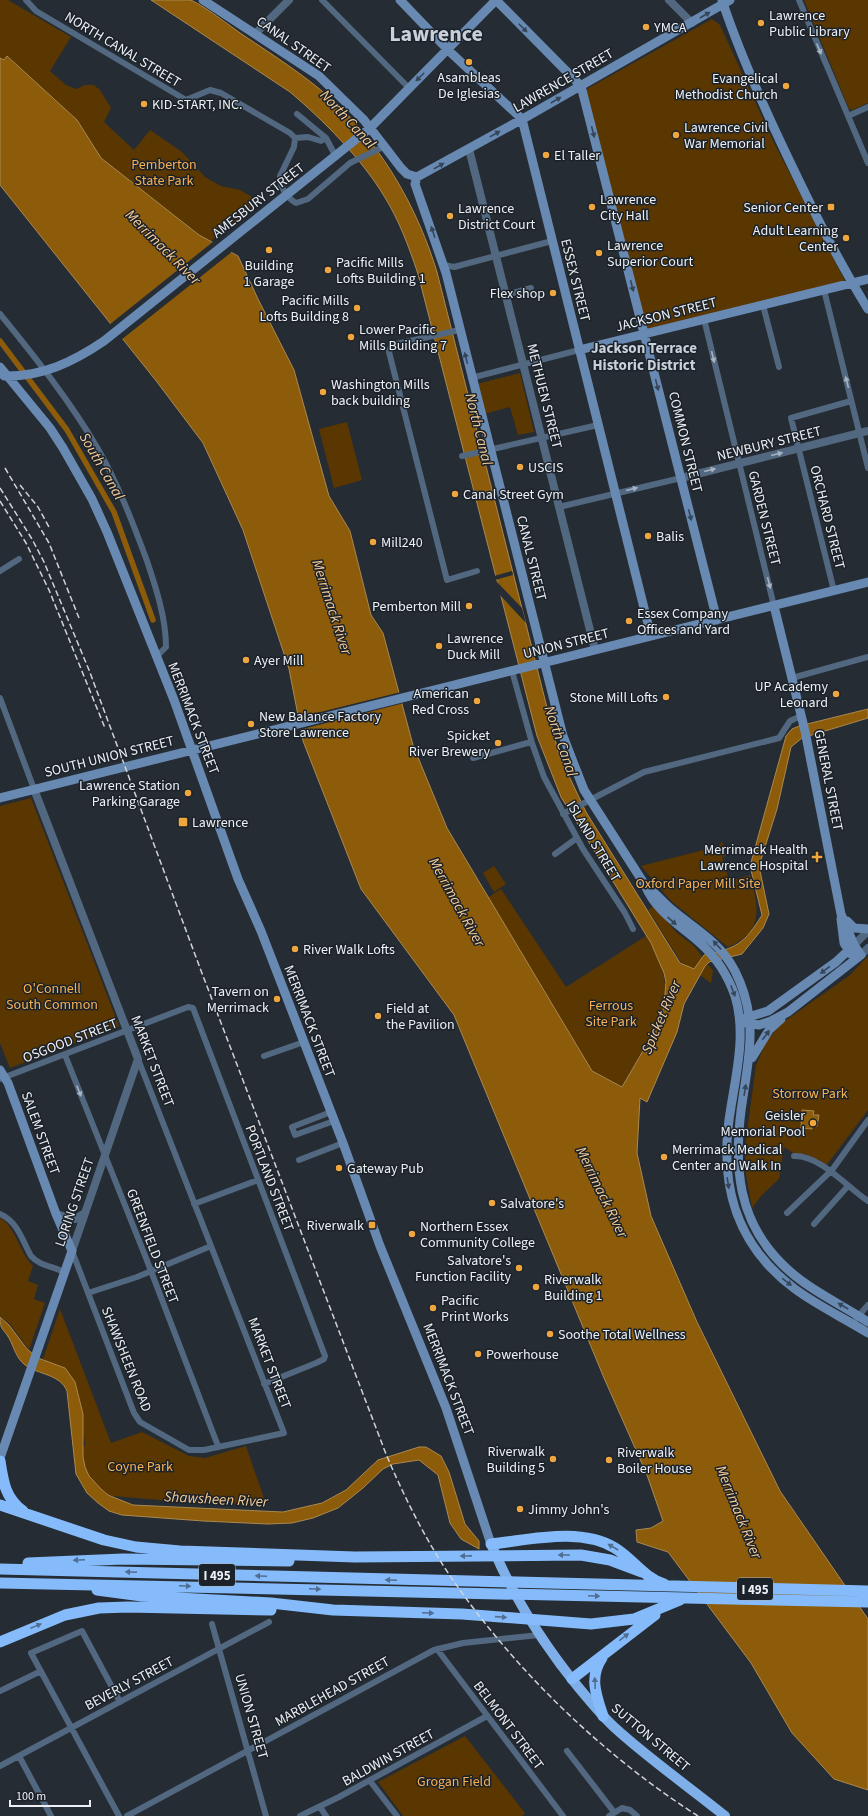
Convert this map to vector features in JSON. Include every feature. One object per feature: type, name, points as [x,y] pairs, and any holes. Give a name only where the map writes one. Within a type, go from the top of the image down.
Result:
[{"type":"highway","points":[[0,1460],[6,1491],[14,1505],[26,1514]]},
{"type":"highway","points":[[0,1505],[104,1540],[136,1547],[180,1551],[356,1558],[592,1556],[610,1560],[642,1572]]},
{"type":"highway","points":[[491,1544],[554,1538],[592,1539],[614,1548],[654,1581],[682,1587],[868,1591]]},
{"type":"highway","name":"MERRIMACK STREET","points":[[491,1544],[526,1613]]},
{"type":"highway","points":[[2,1569],[21,1564],[95,1560],[160,1559],[269,1562],[356,1558]]},
{"type":"highway","name":"I 495","points":[[2,1569],[868,1591]]},
{"type":"highway","name":"I 495","points":[[0,1583],[868,1603]]},
{"type":"highway","points":[[48,1584],[142,1596],[271,1603],[333,1610]]},
{"type":"highway","points":[[0,1642],[65,1615],[99,1608],[333,1610],[462,1614],[591,1624],[627,1621],[682,1599],[868,1603]]},
{"type":"highway","points":[[572,1679],[666,1605]]},
{"type":"highway","name":"SUTTON STREET","points":[[526,1613],[539,1635],[572,1679],[603,1716],[642,1752],[725,1816]]},
{"type":"highway","points":[[603,1716],[594,1680],[596,1668],[606,1652]]},
{"type":"main road","name":"CANAL STREET","points":[[203,0],[319,76],[368,130],[381,148],[407,174],[417,177],[415,184],[444,265],[457,331],[471,378],[487,450],[540,663],[563,736],[587,801],[645,885],[656,904],[707,949],[725,974],[735,996],[741,1021],[737,1066],[727,1137],[726,1167],[728,1185],[735,1212],[744,1232],[756,1251],[783,1279],[812,1300],[868,1333]]},
{"type":"main road","points":[[400,0],[448,50],[522,119]]},
{"type":"main road","name":"AMESBURY STREET","points":[[7,376],[43,371],[68,363],[104,341],[368,130],[496,0]]},
{"type":"main road","points":[[496,0],[581,86]]},
{"type":"main road","points":[[725,1],[751,78],[809,201],[852,283],[868,309]]},
{"type":"main road","name":"LAWRENCE STREET","points":[[417,177],[692,23],[725,1]]},
{"type":"main road","name":"COMMON STREET","points":[[581,86],[717,620]]},
{"type":"main road","name":"ESSEX STREET","points":[[522,119],[651,636]]},
{"type":"main road","name":"JACKSON STREET","points":[[580,350],[868,279]]},
{"type":"main road","name":"MERRIMACK STREET","points":[[0,367],[50,428],[75,466],[107,532],[174,700],[238,879],[261,931],[304,1042],[343,1143],[380,1246],[446,1408],[491,1544]]},
{"type":"main road","name":"UNION STREET","points":[[317,719],[868,582]]},
{"type":"main road","name":"GENERAL STREET","points":[[774,606],[802,718],[841,914],[851,948],[858,958]]},
{"type":"main road","name":"SOUTH UNION STREET","points":[[0,798],[317,719]]},
{"type":"main road","name":"CANAL STREET","points":[[645,885],[671,909],[718,946],[734,970],[743,989],[750,1020],[749,1063]]},
{"type":"main road","points":[[841,914],[852,927],[868,930]]},
{"type":"main road","points":[[741,1021],[750,1020],[768,1011],[836,962],[851,948]]},
{"type":"main road","points":[[858,958],[788,1012],[769,1030],[749,1063],[741,1110],[737,1156],[739,1178],[748,1213],[766,1247],[786,1268],[805,1283],[868,1322]]},
{"type":"main road","points":[[750,1020],[759,1025],[771,1021],[788,1012]]},
{"type":"main road","name":"SALEM STREET","points":[[1,1076],[8,1083],[56,1214],[72,1251]]},
{"type":"main road","name":"LORING STREET","points":[[0,1460],[72,1251]]},
{"type":"street","name":"NORTH CANAL STREET","points":[[26,0],[36,11],[186,100],[210,90],[221,93],[290,133],[295,138]]},
{"type":"street","points":[[255,34],[289,0]]},
{"type":"street","points":[[322,0],[409,88]]},
{"type":"street","points":[[669,0],[692,23]]},
{"type":"street","points":[[799,0],[868,164]]},
{"type":"street","points":[[848,116],[868,107]]},
{"type":"street","points":[[296,114],[326,138],[336,157]]},
{"type":"street","points":[[326,138],[321,141],[308,137],[295,138],[294,147],[279,181],[280,186],[296,203],[308,199],[355,160],[381,148]]},
{"type":"street","name":"METHUEN STREET","points":[[469,149],[595,650]]},
{"type":"street","points":[[444,265],[454,267],[552,241]]},
{"type":"street","points":[[506,295],[531,288]]},
{"type":"street","points":[[824,290],[851,401],[864,432],[868,468]]},
{"type":"street","points":[[763,305],[779,367]]},
{"type":"street","points":[[0,314],[43,371],[98,450],[118,488],[138,536],[151,574],[162,614],[166,636],[166,647],[156,657]]},
{"type":"street","name":"GARDEN STREET","points":[[704,319],[774,606]]},
{"type":"street","points":[[457,331],[392,345],[389,352],[447,580],[477,571]]},
{"type":"street","name":"JACKSON STREET","points":[[471,378],[580,350]]},
{"type":"street","name":"ORCHARD STREET","points":[[834,591],[791,418],[851,401]]},
{"type":"street","points":[[462,456],[598,424]]},
{"type":"street","name":"NEWBURY STREET","points":[[559,507],[864,432]]},
{"type":"street","points":[[0,571],[19,559]]},
{"type":"street","points":[[792,678],[868,657]]},
{"type":"street","name":"ISLAND STREET","points":[[515,670],[531,742],[544,777],[566,813],[577,838],[625,913],[633,929]]},
{"type":"street","name":"MARKET STREET","points":[[0,698],[127,1031],[284,1433]]},
{"type":"street","points":[[0,718],[7,716]]},
{"type":"street","points":[[566,813],[644,772],[778,738],[790,721],[802,718]]},
{"type":"street","points":[[472,758],[531,742]]},
{"type":"street","points":[[555,854],[577,838]]},
{"type":"street","points":[[851,948],[868,930]]},
{"type":"street","points":[[858,958],[868,948]]},
{"type":"street","name":"OSGOOD STREET","points":[[1,1076],[65,1055],[188,1007],[193,1008]]},
{"type":"street","name":"PORTLAND STREET","points":[[193,1008],[325,1356],[316,1363],[264,1384]]},
{"type":"street","points":[[264,1056],[304,1042]]},
{"type":"street","name":"GREENFIELD STREET","points":[[65,1055],[151,1271],[218,1446]]},
{"type":"street","name":"LORING STREET","points":[[72,1251],[138,1059]]},
{"type":"street","points":[[331,1112],[292,1127],[295,1135],[334,1121]]},
{"type":"street","points":[[788,1213],[831,1171],[868,1120]]},
{"type":"street","points":[[299,1160],[343,1143]]},
{"type":"street","points":[[794,1156],[805,1157],[831,1171],[868,1201]]},
{"type":"street","points":[[194,1204],[258,1180]]},
{"type":"street","points":[[814,1224],[848,1186]]},
{"type":"street","points":[[56,1214],[75,1219],[85,1213]]},
{"type":"street","points":[[0,1214],[10,1219],[14,1224],[31,1256],[35,1260],[40,1264],[64,1272]]},
{"type":"street","points":[[88,1293],[151,1271],[211,1246]]},
{"type":"street","name":"SHAWSHEEN ROAD","points":[[72,1251],[134,1413],[140,1422],[189,1450],[284,1433]]},
{"type":"street","points":[[853,1323],[868,1305]]},
{"type":"street","name":"BEVERLY STREET","points":[[0,1766],[270,1622]]},
{"type":"street","name":"UNION STREET","points":[[212,1624],[266,1816]]},
{"type":"street","points":[[119,1816],[31,1653],[82,1631],[120,1702]]},
{"type":"street","name":"MARBLEHEAD STREET","points":[[127,1816],[247,1750],[339,1702],[414,1659],[437,1649],[463,1643],[539,1635]]},
{"type":"street","name":"BELMONT STREET","points":[[437,1649],[563,1816]]},
{"type":"street","points":[[0,1691],[41,1671]]},
{"type":"street","name":"BALDWIN STREET","points":[[300,1816],[370,1781],[487,1716]]},
{"type":"street","points":[[567,1751],[612,1814],[624,1808],[630,1810],[637,1816]]},
{"type":"street","points":[[19,1756],[51,1816]]},
{"type":"street","points":[[370,1781],[397,1816]]},
{"type":"street","points":[[320,1807],[326,1816]]},
{"type":"green space","name":"Pemberton State Park","points":[[0,0],[8,0],[71,37],[50,71],[66,85],[76,89],[85,85],[94,85],[100,90],[111,108],[104,122],[134,150],[150,130],[182,152],[205,177],[221,186],[240,190],[261,202],[211,241],[199,235],[101,158],[77,120],[7,56],[4,60],[0,58]]},
{"type":"green space","points":[[804,0],[868,0],[868,103],[852,110],[849,109]]},
{"type":"green space","points":[[712,19],[720,25],[774,143],[846,283],[646,330],[585,90]]},
{"type":"green space","points":[[520,373],[534,432],[518,435],[510,407],[484,414],[477,384]]},
{"type":"green space","points":[[347,422],[362,480],[334,488],[319,429]]},
{"type":"green space","name":"O'Connell South Common","points":[[31,798],[119,1026],[10,1068],[0,1043],[0,806]]},
{"type":"green space","name":"Oxford Paper Mill Site","points":[[722,841],[726,856],[722,857],[728,877],[731,876],[733,880],[750,875],[756,908],[756,918],[748,934],[740,941],[728,947],[671,901],[641,866],[719,846]]},
{"type":"green space","points":[[494,866],[506,884],[494,892],[483,873]]},
{"type":"green space","name":"Ferrous Site Park","points":[[501,889],[566,987],[646,936],[652,945],[664,976],[666,998],[664,1009],[651,1037],[622,1087],[592,1071],[487,898]]},
{"type":"green space","points":[[654,906],[677,933],[694,946],[713,971],[711,983],[681,962],[648,910]]},
{"type":"green space","name":"Storrow Park","points":[[868,956],[868,1110],[826,1166],[805,1154],[795,1154],[784,1147],[779,1179],[761,1196],[752,1208],[745,1169],[746,1139],[756,1065],[767,1040],[782,1023],[850,975]]},
{"type":"green space","points":[[0,1218],[10,1227],[24,1254],[33,1266],[28,1281],[38,1285],[34,1299],[45,1303],[29,1350],[10,1324],[0,1316]]},
{"type":"green space","name":"Coyne Park","points":[[60,1309],[111,1443],[142,1432],[189,1456],[205,1458],[246,1446],[266,1504],[182,1502],[113,1496],[108,1495],[84,1476],[82,1452],[85,1444],[84,1436],[61,1372],[43,1359]]},
{"type":"green space","name":"Grogan Field","points":[[465,1736],[525,1813],[522,1816],[403,1816],[378,1782]]},
{"type":"water","points":[[151,0],[190,0],[194,2],[208,10],[304,77],[327,95],[355,123],[371,142],[398,182],[420,226],[437,272],[559,755],[586,812],[680,963],[694,969],[704,955],[724,950],[739,943],[756,925],[762,915],[750,866],[786,736],[792,729],[799,726],[868,709],[868,718],[802,738],[791,747],[777,809],[759,866],[769,914],[763,928],[742,954],[709,962],[705,966],[684,1004],[677,1032],[647,1102],[640,1098],[637,1153],[651,1216],[697,1322],[780,1491],[868,1619],[868,1790],[834,1779],[792,1733],[751,1663],[668,1552],[637,1542],[636,1530],[651,1528],[663,1521],[647,1475],[604,1378],[454,1015],[361,889],[303,741],[289,669],[243,530],[203,443],[157,382],[0,185],[0,58],[4,60],[7,56],[77,120],[101,158],[199,235],[238,256],[294,370],[329,496],[350,531],[371,615],[383,633],[413,745],[447,828],[592,1071],[622,1087],[661,1020],[666,982],[664,973],[651,943],[561,797],[537,736],[418,274],[403,234],[389,205],[365,168],[341,140],[315,114],[290,92]]},
{"type":"water","points":[[802,1110],[814,1111],[813,1115],[819,1115],[817,1126],[812,1125],[812,1129],[801,1128]]},
{"type":"water","name":"Shawsheen River","points":[[0,1317],[9,1325],[27,1349],[38,1358],[65,1368],[75,1382],[83,1414],[83,1457],[85,1467],[89,1476],[108,1495],[133,1505],[283,1512],[322,1503],[346,1490],[378,1460],[419,1447],[426,1447],[441,1456],[449,1472],[465,1524],[479,1541],[479,1549],[461,1539],[450,1523],[438,1475],[419,1460],[393,1464],[383,1469],[363,1488],[338,1508],[313,1518],[292,1523],[268,1524],[203,1521],[122,1515],[109,1511],[87,1493],[76,1474],[67,1391],[64,1385],[49,1375],[31,1368],[22,1362],[17,1356],[9,1338],[1,1327]]},
{"type":"pier","points":[[214,241],[233,251],[121,340],[109,325]]},
{"type":"pier","points":[[512,571],[513,575],[495,580],[494,576]]},
{"type":"pier","points":[[495,580],[522,608],[526,623],[499,594]]},
{"type":"pier","points":[[401,692],[404,703],[299,730],[296,718]]},
{"type":"waterway","name":"South Canal","points":[[0,341],[67,430],[114,512],[153,620]]},
{"type":"railway","points":[[5,468],[49,543],[79,618]]},
{"type":"railway","points":[[20,485],[38,507],[49,527]]},
{"type":"railway","points":[[0,488],[32,539],[44,562],[89,670],[200,968],[386,1454],[419,1524],[460,1590],[484,1622],[539,1684],[568,1714],[599,1742],[664,1793],[698,1816]]},
{"type":"railway","points":[[0,501],[26,543],[49,590],[105,728]]},
{"type":"place","name":"Lawrence Public Library","points":[[761,23]]},
{"type":"place","name":"YMCA","points":[[646,27]]},
{"type":"place","name":"Asambleas De Iglesias","points":[[469,62]]},
{"type":"place","name":"Evangelical Methodist Church","points":[[786,86]]},
{"type":"place","name":"KID-START, INC.","points":[[144,104]]},
{"type":"place","name":"Lawrence Civil War Memorial","points":[[676,135]]},
{"type":"place","name":"El Taller","points":[[546,155]]},
{"type":"place","name":"Lawrence City Hall","points":[[592,207]]},
{"type":"place","name":"Senior Center","points":[[831,207]]},
{"type":"place","name":"Lawrence District Court","points":[[450,216]]},
{"type":"place","name":"Adult Learning Center","points":[[846,238]]},
{"type":"place","name":"Building 1 Garage","points":[[269,250]]},
{"type":"place","name":"Lawrence Superior Court","points":[[599,253]]},
{"type":"place","name":"Pacific Mills Lofts Building 1","points":[[328,270]]},
{"type":"place","name":"Flex shop","points":[[553,293]]},
{"type":"place","name":"Pacific Mills Lofts Building 8","points":[[357,308]]},
{"type":"place","name":"Lower Pacific Mills Building 7","points":[[351,337]]},
{"type":"place","name":"Washington Mills back building","points":[[323,392]]},
{"type":"place","name":"USCIS","points":[[520,467]]},
{"type":"place","name":"Canal Street Gym","points":[[455,494]]},
{"type":"place","name":"Balis","points":[[648,536]]},
{"type":"place","name":"Mill240","points":[[373,542]]},
{"type":"place","name":"Pemberton Mill","points":[[469,606]]},
{"type":"place","name":"Essex Company Offices and Yard","points":[[629,621]]},
{"type":"place","name":"Lawrence Duck Mill","points":[[439,646]]},
{"type":"place","name":"Ayer Mill","points":[[246,660]]},
{"type":"place","name":"UP Academy Leonard","points":[[836,694]]},
{"type":"place","name":"Stone Mill Lofts","points":[[666,697]]},
{"type":"place","name":"American Red Cross","points":[[477,701]]},
{"type":"place","name":"New Balance Factory Store Lawrence","points":[[251,724]]},
{"type":"place","name":"Spicket River Brewery","points":[[498,743]]},
{"type":"place","name":"Lawrence Station Parking Garage","points":[[188,793]]},
{"type":"place","name":"Lawrence","points":[[183,822]]},
{"type":"place","name":"Merrimack Health Lawrence Hospital","points":[[817,857]]},
{"type":"place","name":"River Walk Lofts","points":[[295,949]]},
{"type":"place","name":"Tavern on Merrimack","points":[[277,999]]},
{"type":"place","name":"Field at the Pavilion","points":[[378,1016]]},
{"type":"place","name":"Geisler Memorial Pool","points":[[813,1123]]},
{"type":"place","name":"Merrimack Medical Center and Walk In","points":[[664,1157]]},
{"type":"place","name":"Gateway Pub","points":[[339,1168]]},
{"type":"place","name":"Salvatore's","points":[[492,1203]]},
{"type":"place","name":"Riverwalk","points":[[372,1225]]},
{"type":"place","name":"Northern Essex Community College","points":[[412,1234]]},
{"type":"place","name":"Salvatore's Function Facility","points":[[519,1268]]},
{"type":"place","name":"Riverwalk Building 1","points":[[536,1287]]},
{"type":"place","name":"Pacific Print Works","points":[[433,1308]]},
{"type":"place","name":"Soothe Total Wellness","points":[[550,1334]]},
{"type":"place","name":"Powerhouse","points":[[478,1354]]},
{"type":"place","name":"Riverwalk Building 5","points":[[553,1459]]},
{"type":"place","name":"Riverwalk Boiler House","points":[[609,1460]]},
{"type":"place","name":"Jimmy John's","points":[[520,1509]]},
{"type":"district","name":"Lawrence","points":[[436,33]]},
{"type":"district","name":"Jackson Terrace Historic District","points":[[644,356]]},
{"type":"water label","name":"North Canal","points":[[348,119]]},
{"type":"water label","name":"Merrimack River","points":[[163,247]]},
{"type":"water label","name":"North Canal","points":[[479,429]]},
{"type":"water label","name":"Merrimack River","points":[[332,607]]},
{"type":"water label","name":"North Canal","points":[[561,741]]},
{"type":"water label","name":"Merrimack River","points":[[457,902]]},
{"type":"water label","name":"Spicket River","points":[[661,1017]]},
{"type":"water label","name":"Merrimack River","points":[[602,1192]]},
{"type":"water label","name":"Merrimack River","points":[[739,1512]]}]
